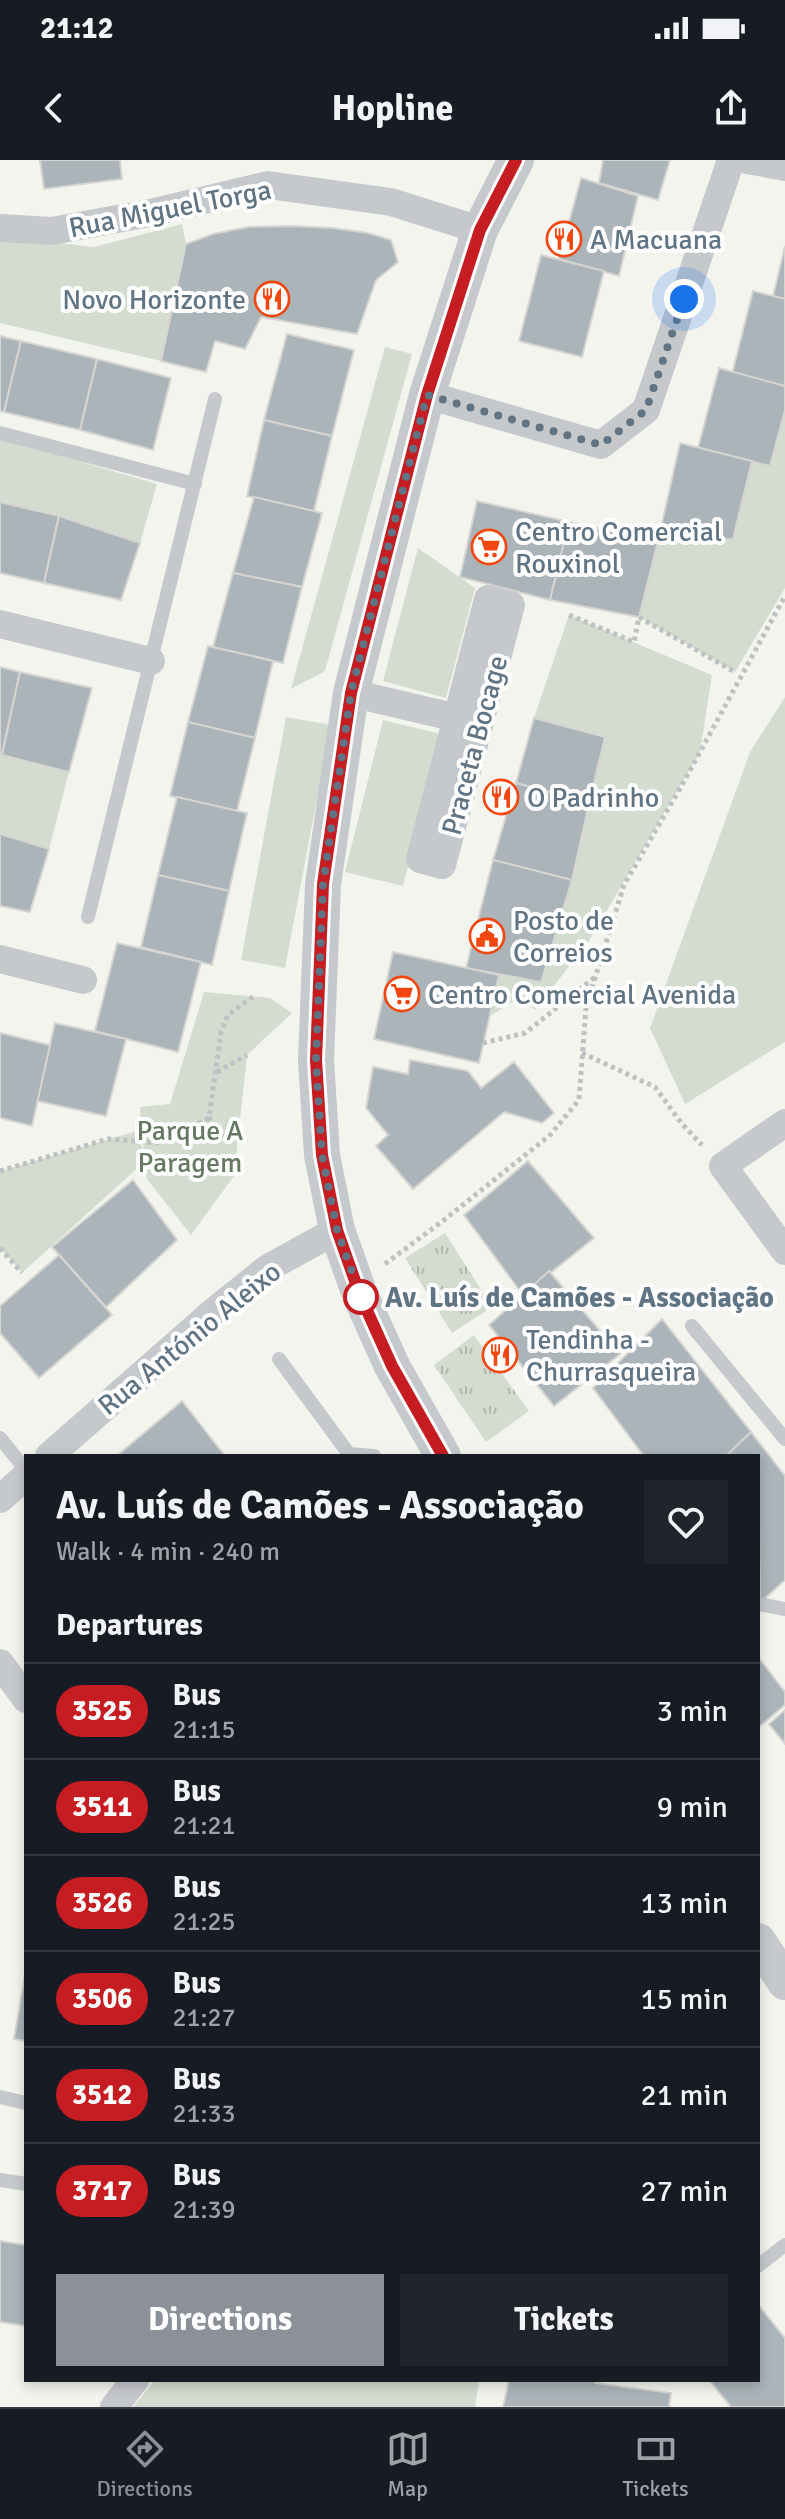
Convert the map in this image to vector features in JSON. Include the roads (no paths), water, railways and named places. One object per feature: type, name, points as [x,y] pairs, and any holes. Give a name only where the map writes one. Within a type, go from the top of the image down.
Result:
[{"type":"street","points":[[442,1454],[392,1366],[360,1295],[337,1230],[322,1155],[316,1060],[323,884],[351,693],[427,395],[480,230],[516,160]]},
{"type":"street","points":[[427,395],[601,445],[646,410],[731,160]]},
{"type":"street","points":[[747,160],[785,167]]},
{"type":"street","name":"Rua Miguel Torga","points":[[0,228],[52,231],[150,213],[266,172],[391,202],[480,230]]},
{"type":"street","name":"Praceta Bocage","points":[[488,599],[511,605],[442,865],[420,859],[457,718],[488,599]]},
{"type":"street","points":[[0,624],[151,661]]},
{"type":"street","name":"Praceta Bocage","points":[[351,693],[457,718]]},
{"type":"street","points":[[0,959],[83,980]]},
{"type":"street","points":[[785,1123],[723,1166],[785,1251]]},
{"type":"street","name":"Rua António Aleixo","points":[[51,1454],[268,1268],[337,1230]]},
{"type":"street","points":[[0,1499],[24,1478]]},
{"type":"street","points":[[0,1663],[24,1696]]},
{"type":"street","points":[[760,1944],[783,1974]]},
{"type":"street","points":[[114,2407],[133,2382]]},
{"type":"lane","points":[[88,917],[215,399]]},
{"type":"lane","points":[[0,433],[195,484]]},
{"type":"lane","points":[[692,1326],[785,1439]]},
{"type":"lane","points":[[279,1359],[349,1454]]},
{"type":"lane","points":[[0,1438],[24,1468]]},
{"type":"lane","points":[[760,1604],[785,1609]]},
{"type":"lane","points":[[0,2097],[24,2103]]},
{"type":"lane","points":[[0,2180],[24,2184]]},
{"type":"lane","points":[[760,2264],[785,2245]]},
{"type":"place","name":"A Macuana","points":[[564,239]]},
{"type":"place","name":"Novo Horizonte","points":[[272,299]]},
{"type":"place","name":"Centro Comercial Rouxinol","points":[[489,547]]},
{"type":"place","name":"O Padrinho","points":[[501,797]]},
{"type":"place","name":"Posto de Correios","points":[[487,936]]},
{"type":"place","name":"Centro Comercial Avenida","points":[[402,994]]},
{"type":"place","name":"Av. Luís de Camões - Associação","points":[[361,1297]]},
{"type":"place","name":"Tendinha - Churrasqueira","points":[[500,1355]]},
{"type":"park label","name":"Parque A Paragem","points":[[190,1146]]}]
